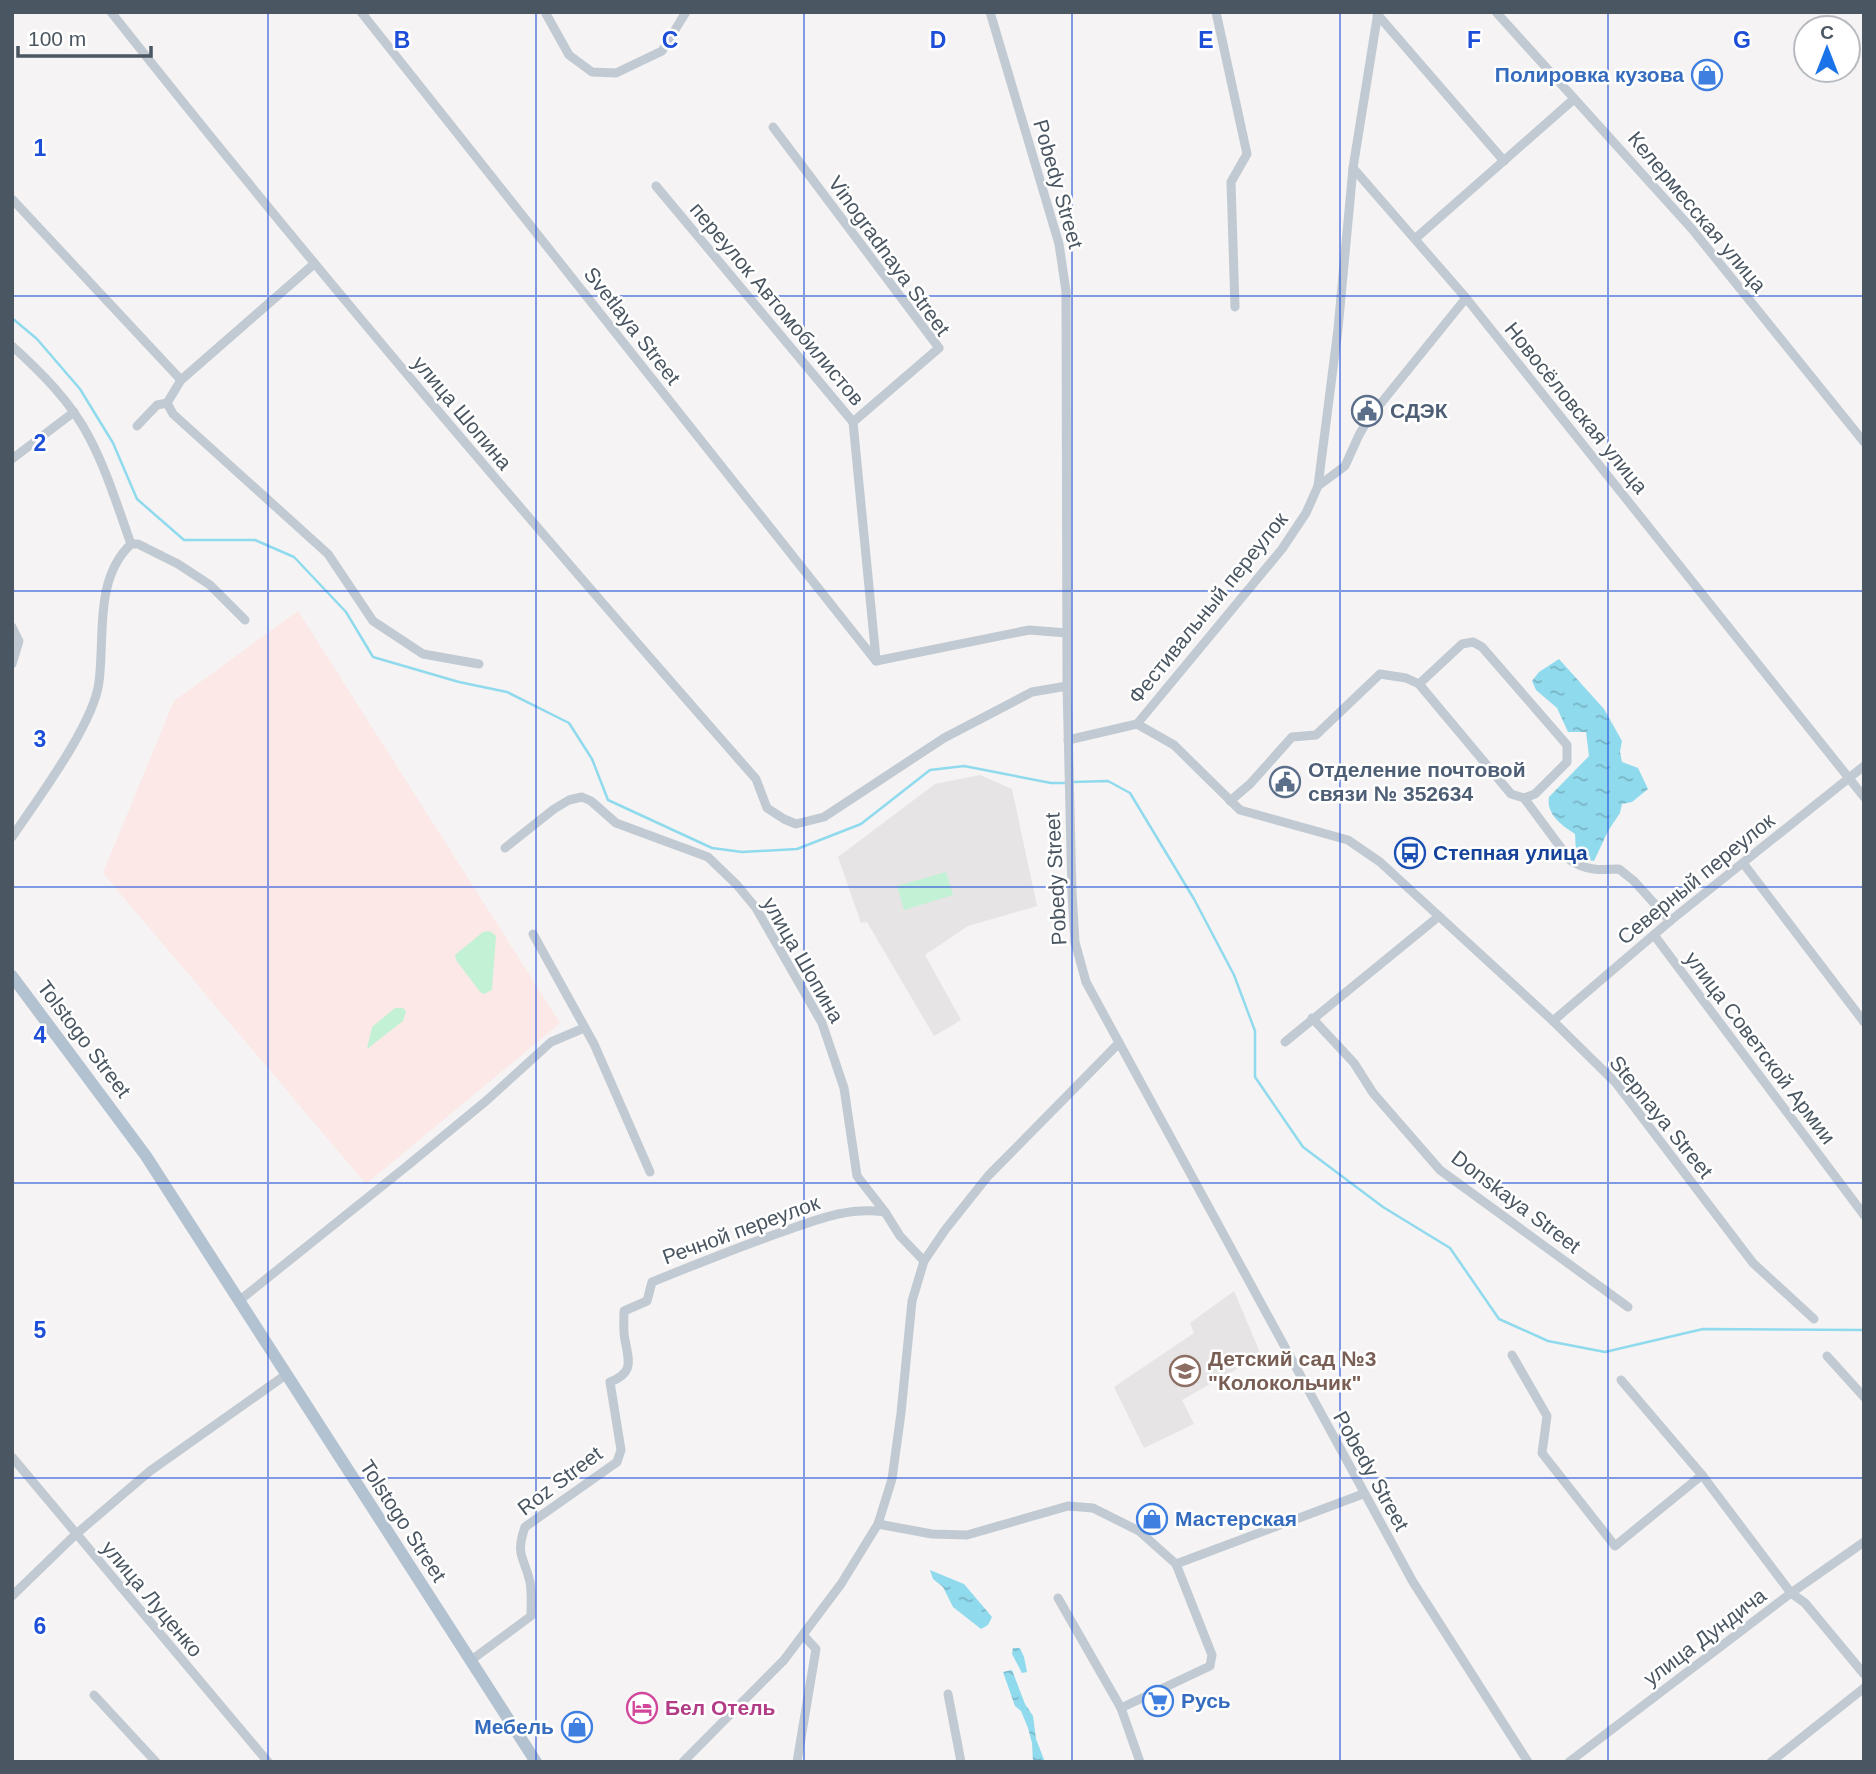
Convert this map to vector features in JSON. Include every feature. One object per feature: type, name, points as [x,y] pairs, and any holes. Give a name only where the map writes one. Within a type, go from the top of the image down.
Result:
[{"type":"main road","name":"Tolstogo Street","points":[[12,976],[132,1135],[536,1762]]},
{"type":"street","name":"улица Шопина","points":[[111,12],[314,264],[550,545],[755,779],[767,808],[796,824],[824,817],[944,738],[1032,692],[1068,686]]},
{"type":"street","name":"Svetlaya Street","points":[[362,12],[876,661]]},
{"type":"street","points":[[545,12],[569,55],[592,72],[615,73],[662,51],[686,12]]},
{"type":"street","name":"Pobedy Street","points":[[990,12],[1059,244],[1066,291],[1069,793],[1075,942],[1086,982],[1363,1494],[1413,1582],[1528,1762]]},
{"type":"street","points":[[1216,12],[1247,154],[1231,182],[1235,307]]},
{"type":"street","name":"Келермесская улица","points":[[1496,12],[1692,229],[1864,442]]},
{"type":"street","points":[[1377,13],[1504,161]]},
{"type":"street","points":[[1353,168],[1377,13]]},
{"type":"street","points":[[1416,238],[1574,99]]},
{"type":"street","name":"Vinogradnaya Street","points":[[773,127],[939,348],[853,422]]},
{"type":"street","name":"Новосёловская улица","points":[[1353,168],[1466,298],[1864,797]]},
{"type":"street","name":"Фестивальный переулок","points":[[1068,740],[1138,724],[1282,549],[1306,513],[1318,486],[1338,329],[1353,168]]},
{"type":"street","name":"переулок Автомобилистов","points":[[656,186],[853,422],[876,661]]},
{"type":"street","points":[[12,200],[181,380]]},
{"type":"street","points":[[138,426],[158,405],[167,403],[181,380],[314,264]]},
{"type":"street","name":"Фестивальный переулок","points":[[1318,486],[1345,466],[1369,418],[1466,298]]},
{"type":"street","points":[[12,346],[33,365],[74,412],[99,457],[131,544]]},
{"type":"street","points":[[167,403],[173,414],[328,554],[373,621],[423,654],[479,664]]},
{"type":"street","points":[[12,459],[74,412]]},
{"type":"street","points":[[12,837],[82,729],[99,686],[104,606],[109,576],[121,553],[131,544],[138,544],[178,564],[210,585],[245,620]]},
{"type":"street","points":[[12,626],[19,641],[12,664]]},
{"type":"street","points":[[876,661],[1029,630],[1067,633]]},
{"type":"street","points":[[1419,684],[1462,644],[1473,642],[1482,647],[1567,745],[1567,762],[1535,794],[1524,798]]},
{"type":"street","points":[[1230,801],[1250,784],[1292,737],[1316,735],[1380,674],[1406,678],[1419,684],[1511,794],[1524,798],[1570,860],[1580,868],[1619,869],[1634,881],[1670,921]]},
{"type":"street","name":"Stepnaya Street","points":[[1138,724],[1174,745],[1240,810],[1348,840],[1380,862],[1553,1021],[1616,1083],[1753,1263],[1814,1319]]},
{"type":"street","name":"Северный переулок","points":[[1553,1021],[1670,921],[1864,766]]},
{"type":"street","name":"улица Шопина","points":[[505,848],[569,800],[582,797],[616,823],[708,857],[756,908],[822,1023],[844,1088],[857,1176],[900,1236],[924,1261]]},
{"type":"street","points":[[1743,863],[1864,1022]]},
{"type":"street","points":[[1285,1042],[1438,917]]},
{"type":"street","points":[[533,934],[594,1044],[650,1172]]},
{"type":"street","name":"улица Советской Армии","points":[[1654,935],[1864,1216]]},
{"type":"street","name":"Donskaya Street","points":[[1312,1018],[1354,1063],[1373,1093],[1440,1170],[1628,1307]]},
{"type":"street","points":[[240,1300],[427,1150],[551,1042],[584,1028]]},
{"type":"street","points":[[682,1762],[744,1702],[804,1636],[859,1558],[878,1524],[892,1479],[903,1401],[912,1301],[924,1261],[988,1176],[1118,1044]]},
{"type":"street","name":"Речной переулок","points":[[610,1382],[620,1378],[629,1363],[624,1311],[647,1301],[652,1282],[835,1213],[869,1210],[885,1212]]},
{"type":"street","points":[[1512,1355],[1547,1416],[1542,1453],[1615,1546],[1702,1475]]},
{"type":"street","points":[[1827,1356],[1864,1397]]},
{"type":"street","points":[[12,1596],[75,1535],[150,1471],[287,1374]]},
{"type":"street","points":[[1622,1380],[1702,1475],[1791,1592],[1805,1603],[1864,1674]]},
{"type":"street","name":"Roz Street","points":[[470,1661],[531,1616],[530,1584],[520,1557],[519,1543],[525,1527],[617,1462],[621,1450],[610,1382]]},
{"type":"street","name":"улица Луценко","points":[[12,1457],[268,1762]]},
{"type":"street","points":[[1176,1564],[1363,1494]]},
{"type":"street","points":[[878,1524],[932,1534],[967,1535],[1068,1506],[1093,1508],[1139,1531],[1176,1564],[1212,1655],[1209,1666],[1121,1707]]},
{"type":"street","name":"улица Дундича","points":[[1569,1762],[1791,1592],[1864,1542]]},
{"type":"street","points":[[1058,1598],[1121,1707],[1140,1762]]},
{"type":"street","points":[[797,1762],[816,1649],[804,1636]]},
{"type":"street","points":[[1771,1762],[1864,1688]]},
{"type":"street","points":[[948,1694],[961,1762]]},
{"type":"street","points":[[94,1695],[156,1762]]},
{"type":"shaded area","points":[[298,611],[560,1023],[366,1184],[103,873],[174,701]]},
{"type":"shaded area","points":[[980,775],[1012,789],[1037,906],[968,926],[925,955],[961,1020],[934,1036],[867,922],[861,923],[838,857],[935,784]]},
{"type":"shaded area","name":"Детский сад №3 \"Колокольчик\"","points":[[1234,1291],[1261,1355],[1182,1400],[1194,1424],[1144,1448],[1114,1387],[1194,1333],[1190,1323]]},
{"type":"green space","points":[[946,872],[953,895],[904,910],[897,886]]},
{"type":"green space","points":[[490,931],[496,936],[492,990],[484,994],[456,960],[455,955],[483,932]]},
{"type":"green space","points":[[395,1008],[403,1008],[406,1011],[403,1021],[367,1049],[372,1027]]},
{"type":"water","points":[[1559,659],[1604,709],[1622,741],[1622,762],[1638,768],[1648,789],[1632,802],[1622,804],[1620,813],[1594,861],[1582,859],[1576,853],[1575,834],[1552,814],[1550,809],[1549,797],[1589,756],[1586,732],[1568,732],[1557,708],[1536,690],[1532,681],[1539,672]]},
{"type":"water","points":[[930,1570],[964,1584],[992,1617],[988,1625],[981,1629],[953,1607],[943,1587],[933,1579]]},
{"type":"water","points":[[1013,1648],[1020,1648],[1027,1672],[1022,1673],[1012,1654]]},
{"type":"water","points":[[1012,1670],[1025,1704],[1033,1716],[1036,1739],[1045,1762],[1033,1762],[1028,1728],[1021,1711],[1015,1706],[1003,1672]]},
{"type":"waterway","points":[[12,318],[37,339],[80,389],[113,443],[137,499],[184,540],[255,540],[294,557],[346,612],[373,657],[459,682],[507,692],[569,723],[592,759],[608,800],[712,848],[742,852],[797,849],[861,824],[930,770],[964,766],[1051,783],[1066,783]]},
{"type":"waterway","points":[[1072,782],[1108,781],[1130,793],[1194,899],[1234,975],[1255,1031],[1255,1077],[1303,1147],[1383,1207],[1450,1248],[1499,1319],[1548,1341],[1605,1352],[1703,1329],[1864,1330]]},
{"type":"place","name":"Полировка кузова","points":[[1707,75]]},
{"type":"place","name":"СДЭК","points":[[1367,411]]},
{"type":"place","name":"Отделение почтовой связи № 352634","points":[[1285,782]]},
{"type":"place","name":"Степная улица","points":[[1410,853]]},
{"type":"place","name":"Детский сад №3 \"Колокольчик\"","points":[[1185,1371]]},
{"type":"place","name":"Мастерская","points":[[1152,1519]]},
{"type":"place","name":"Русь","points":[[1158,1701]]},
{"type":"place","name":"Бел Отель","points":[[642,1708]]},
{"type":"place","name":"Мебель","points":[[577,1727]]}]
